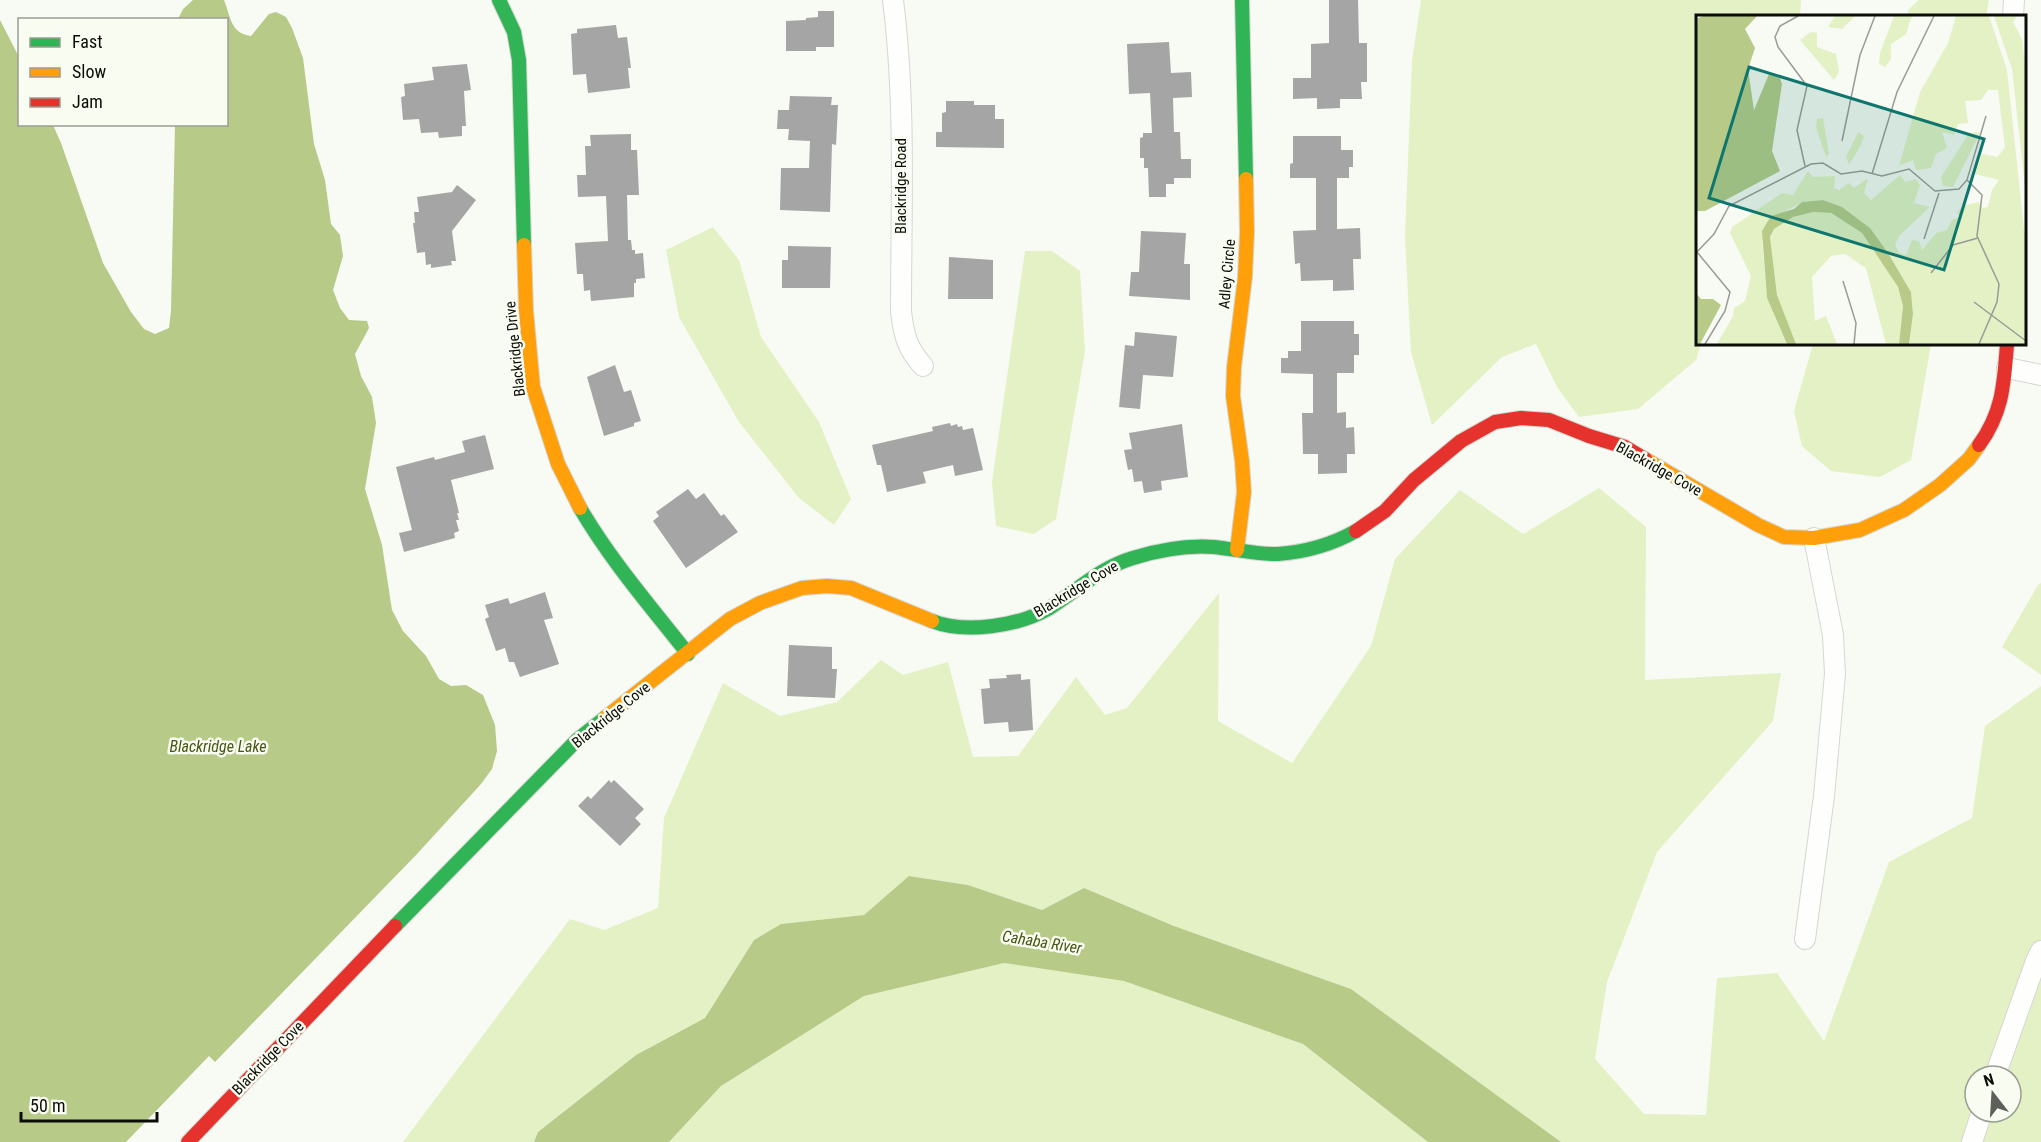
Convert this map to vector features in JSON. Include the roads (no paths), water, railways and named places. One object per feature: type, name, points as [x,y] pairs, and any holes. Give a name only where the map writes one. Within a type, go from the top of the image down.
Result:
[{"type":"street","name":"Blackridge Drive","points":[[499,0],[514,32],[519,60],[527,321],[533,387],[562,473],[594,532],[688,654]]},
{"type":"street","name":"Blackridge Road","points":[[893,0],[900,54],[901,312],[904,336],[913,355],[923,366]]},
{"type":"street","name":"Adley Circle","points":[[1236,550],[1244,492],[1234,387],[1247,232],[1242,0]]},
{"type":"street","points":[[2013,15],[2014,0]]},
{"type":"street","name":"Blackridge Cove","points":[[188,1142],[479,838],[577,740],[730,619],[760,603],[802,588],[827,586],[851,588],[937,623],[967,627],[996,626],[1024,619],[1047,609],[1094,575],[1115,563],[1152,552],[1186,547],[1211,547],[1278,554],[1323,546],[1344,538],[1366,526],[1414,480],[1461,441],[1494,422],[1521,418],[1549,420],[1625,447],[1758,525],[1784,537],[1814,538],[1860,531],[1904,510],[1940,485],[1969,459],[1990,430],[2004,391],[2007,345]]},
{"type":"street","points":[[2007,368],[2041,375]]},
{"type":"street","points":[[1806,939],[1824,796],[1835,674],[1833,635],[1814,538]]},
{"type":"street","points":[[1999,1064],[2041,951]]},
{"type":"street","points":[[1972,1142],[1978,1124]]},
{"type":"water","name":"Blackridge Lake","points":[[193,0],[224,0],[232,23],[239,32],[251,36],[269,14],[276,12],[286,17],[292,28],[303,58],[314,144],[325,180],[331,224],[340,235],[343,256],[333,290],[340,308],[349,320],[367,321],[369,328],[355,354],[361,376],[372,397],[376,423],[365,489],[382,545],[392,610],[403,631],[426,656],[439,679],[451,686],[466,685],[483,695],[495,725],[497,751],[492,769],[481,784],[417,854],[215,1062],[209,1056],[126,1142],[0,1142],[0,20],[18,55],[18,126],[53,126],[103,263],[131,312],[144,329],[155,334],[169,328],[171,311],[175,126],[228,126],[228,18],[178,18],[183,9]]},
{"type":"water","name":"Cahaba River","points":[[909,876],[968,885],[1042,910],[1084,888],[1174,926],[1351,989],[1561,1142],[1428,1142],[1303,1044],[1124,981],[1004,963],[864,996],[721,1086],[669,1142],[534,1142],[538,1132],[636,1055],[705,1018],[754,940],[781,924],[864,915]]}]
